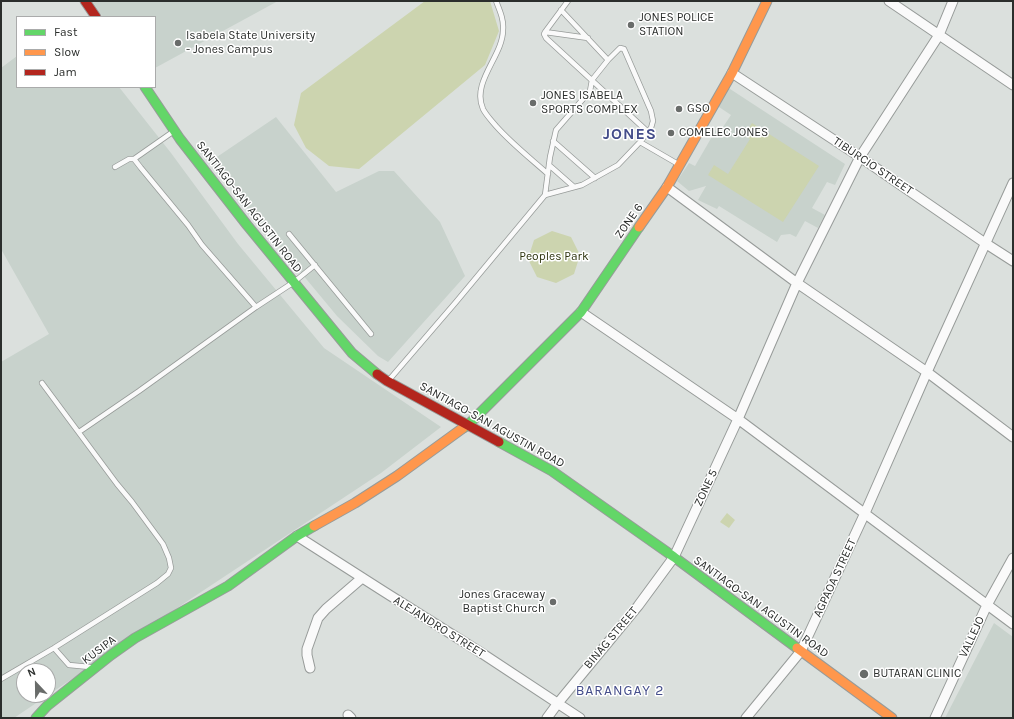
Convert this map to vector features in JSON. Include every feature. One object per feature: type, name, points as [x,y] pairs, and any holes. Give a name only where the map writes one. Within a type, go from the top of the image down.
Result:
[{"type":"street","points":[[85,1],[95,16]]},
{"type":"street","name":"ZONE 6","points":[[297,536],[397,476],[468,425],[581,312],[667,187],[732,72],[767,1]]},
{"type":"street","points":[[889,1],[1013,85]]},
{"type":"street","name":"ZONE 5","points":[[674,557],[738,419],[797,283],[860,157],[939,35],[953,1]]},
{"type":"street","name":"TIBURCIO STREET","points":[[732,72],[860,157],[985,243],[1013,260]]},
{"type":"street","name":"SANTIAGO-SAN AGUSTIN ROAD","points":[[146,88],[174,131],[246,225],[352,353],[368,367],[388,381],[552,471],[674,557],[892,718]]},
{"type":"street","name":"AGPAOA STREET","points":[[746,718],[801,651],[865,513],[1013,183]]},
{"type":"street","points":[[667,187],[797,283],[927,372],[1013,436]]},
{"type":"street","points":[[581,312],[738,419],[1013,624]]},
{"type":"street","name":"ALEJANDRO STREET","points":[[297,536],[580,718]]},
{"type":"street","name":"KUSIPA","points":[[36,718],[47,706],[134,638],[228,586],[297,536]]},
{"type":"street","name":"BINAG STREET","points":[[547,718],[638,606],[674,557]]},
{"type":"street","name":"VALLEJO","points":[[935,718],[987,605],[1013,559]]},
{"type":"street","points":[[310,668],[307,649],[318,618],[326,609],[362,578]]},
{"type":"lane","points":[[496,1],[503,19],[504,32],[500,45],[483,81],[480,102],[486,115],[505,136],[548,174]]},
{"type":"lane","points":[[568,1],[545,32],[544,34],[546,38],[648,132]]},
{"type":"lane","points":[[562,10],[608,60]]},
{"type":"lane","points":[[545,32],[588,38]]},
{"type":"lane","points":[[388,381],[545,195],[556,130],[590,91],[592,80],[608,60],[620,48],[624,49],[651,111],[653,121],[651,128],[618,165],[582,185],[545,195]]},
{"type":"lane","points":[[115,167],[129,159],[134,159],[174,131]]},
{"type":"lane","points":[[553,141],[595,178]]},
{"type":"lane","points":[[640,142],[679,165]]},
{"type":"lane","points":[[134,159],[188,225],[202,245],[256,307]]},
{"type":"lane","points":[[549,165],[574,187]]},
{"type":"lane","points":[[289,234],[372,334]]},
{"type":"lane","points":[[79,432],[256,307],[294,282],[315,265]]},
{"type":"lane","points":[[1,679],[54,648],[157,583],[168,574],[171,568],[169,558],[163,544],[42,382]]},
{"type":"lane","points":[[54,648],[69,665],[95,668]]},
{"type":"shaded area","name":"Isabela State University - Jones Campus","points":[[92,1],[278,1],[156,67],[156,16],[102,16]]},
{"type":"shaded area","points":[[16,57],[16,88],[120,88],[171,153],[238,244],[324,348],[441,427],[381,473],[56,690],[56,663],[16,663],[16,703],[36,703],[14,718],[1,718],[1,362],[49,334],[1,249],[1,68]]},
{"type":"shaded area","points":[[727,87],[845,164],[835,185],[827,182],[812,208],[825,215],[818,228],[805,221],[796,237],[790,234],[781,235],[777,242],[719,206],[717,209],[698,200],[706,186],[689,191],[677,181],[689,163],[695,166],[717,128],[721,130],[731,115],[716,105]]},
{"type":"shaded area","points":[[276,117],[336,192],[379,171],[394,171],[440,222],[465,276],[388,362],[378,356],[337,316],[238,197],[211,161]]},
{"type":"shaded area","points":[[994,623],[1013,637],[1013,718],[945,718]]},
{"type":"green space","points":[[425,1],[490,1],[499,31],[485,65],[359,169],[329,166],[306,148],[294,125],[301,93]]},
{"type":"green space","points":[[752,123],[819,166],[783,222],[708,175],[714,165],[728,174],[750,139],[744,135]]},
{"type":"green space","name":"Peoples Park","points":[[552,231],[571,237],[580,255],[574,274],[556,283],[537,277],[528,259],[534,240]]},
{"type":"green space","points":[[727,513],[735,520],[729,528],[720,522]]},
{"type":"traffic: fast","points":[[146,88],[180,139],[247,225],[352,353],[377,374]]},
{"type":"traffic: fast","points":[[463,428],[468,425],[581,312],[639,227]]},
{"type":"traffic: fast","points":[[499,442],[552,471],[674,557],[797,648]]},
{"type":"traffic: fast","points":[[36,718],[47,706],[111,655],[135,638],[228,586],[297,536],[314,526]]},
{"type":"traffic: slow","points":[[639,227],[667,187],[732,73],[767,1]]},
{"type":"traffic: slow","points":[[314,526],[355,503],[397,476],[463,428]]},
{"type":"traffic: slow","points":[[797,648],[892,718]]},
{"type":"traffic: jam","points":[[85,1],[95,16]]},
{"type":"traffic: jam","points":[[377,374],[387,381],[499,442]]},
{"type":"place","name":"JONES POLICE STATION","points":[[631,25]]},
{"type":"place","name":"Isabela State University - Jones Campus","points":[[178,43]]},
{"type":"place","name":"JONES ISABELA SPORTS COMPLEX","points":[[533,103]]},
{"type":"place","name":"GSO","points":[[679,109]]},
{"type":"place","name":"COMELEC JONES","points":[[671,133]]},
{"type":"place","name":"Jones Graceway Baptist Church","points":[[553,602]]},
{"type":"place","name":"BUTARAN CLINIC","points":[[864,674]]},
{"type":"district","name":"JONES","points":[[630,134]]},
{"type":"district","name":"BARANGAY 2","points":[[620,691]]}]
